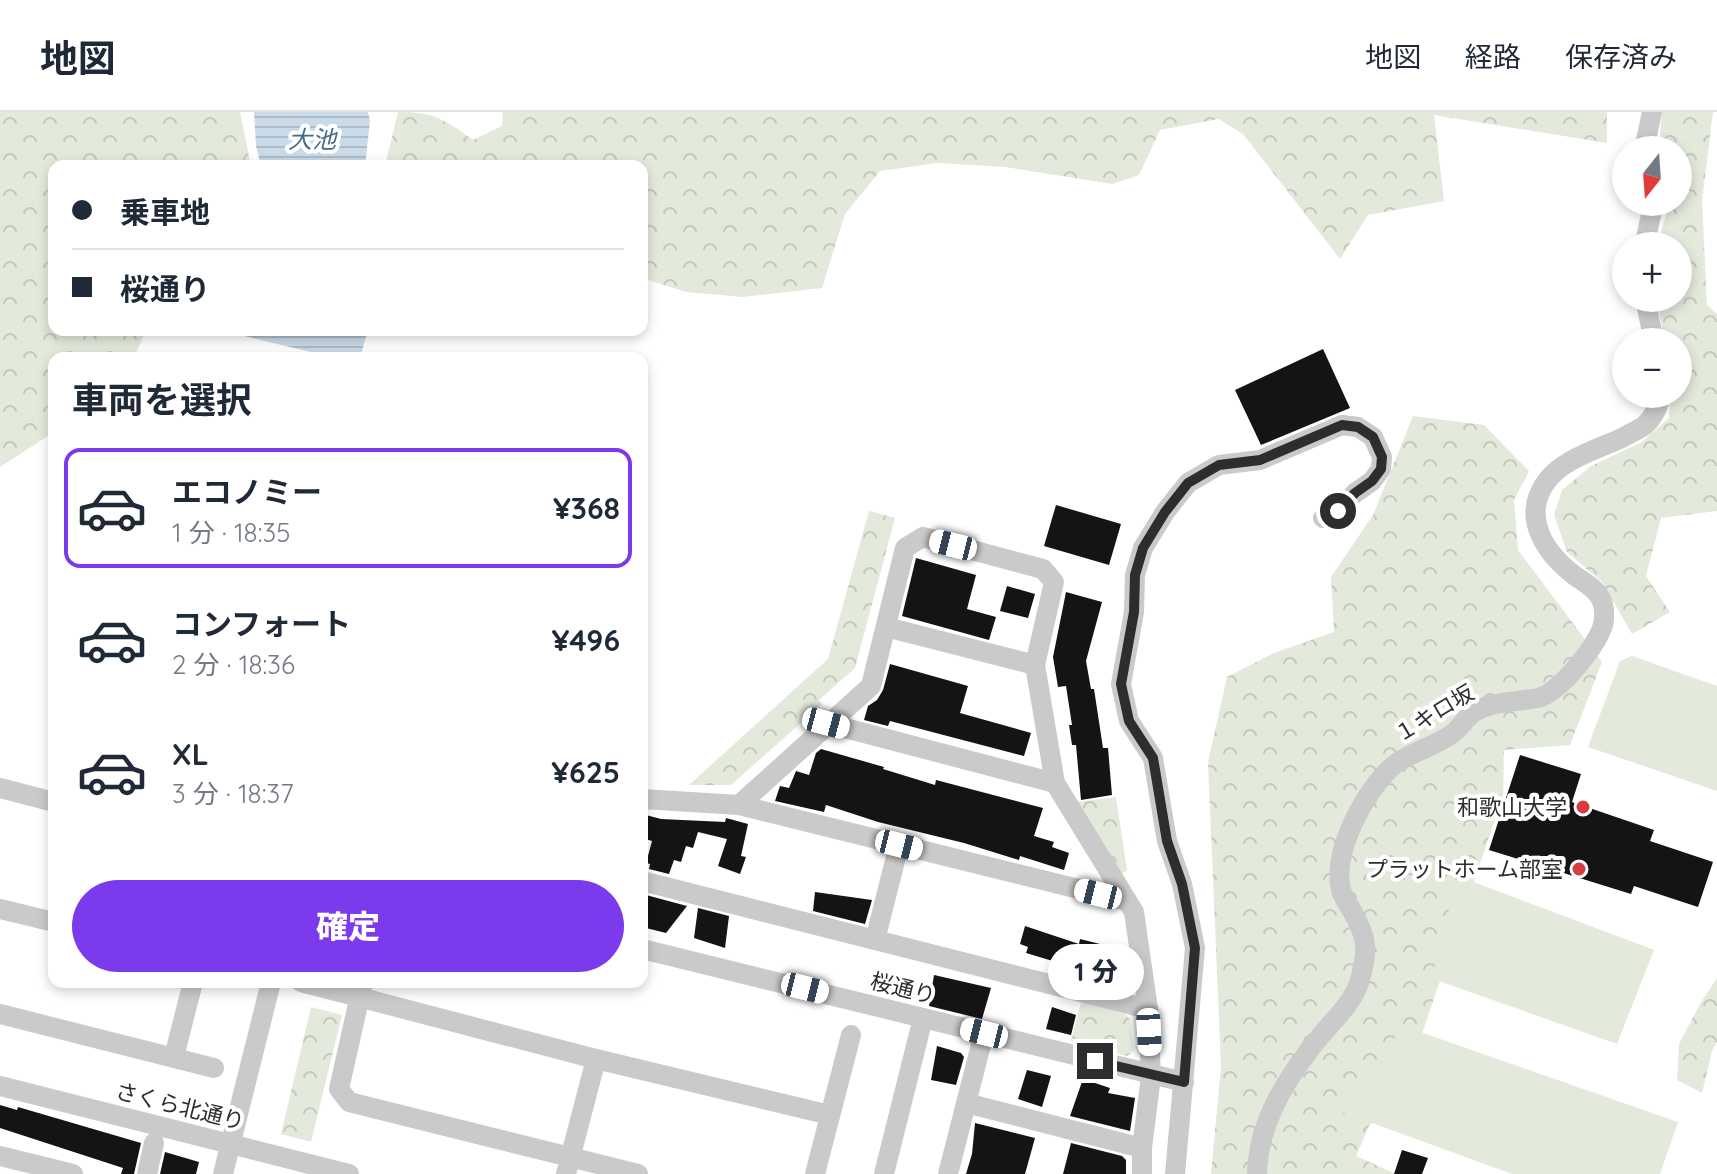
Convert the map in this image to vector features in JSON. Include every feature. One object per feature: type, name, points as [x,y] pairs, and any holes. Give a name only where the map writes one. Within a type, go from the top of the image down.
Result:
[{"type":"street","points":[[1647,136],[1652,112]]},
{"type":"street","name":"１キロ坂","points":[[1257,1174],[1258,1146],[1279,1096],[1303,1057],[1351,1000],[1359,984],[1367,951],[1364,932],[1341,893],[1339,875],[1343,849],[1367,796],[1394,765],[1452,734],[1473,712],[1497,704],[1542,697],[1555,690],[1573,672],[1602,628],[1604,612],[1601,599],[1552,555],[1541,540],[1535,521],[1538,501],[1545,483],[1560,468],[1644,427],[1657,408]]},
{"type":"street","points":[[1175,1174],[1195,948],[1182,884],[1167,841],[1153,758],[1129,721],[1121,684],[1134,612],[1135,575],[1143,548],[1165,512],[1188,483],[1219,465],[1260,460],[1342,425],[1358,427],[1373,437],[1382,457],[1381,469],[1338,511],[1323,518]]},
{"type":"street","points":[[739,805],[826,723],[871,686],[905,548],[923,537],[1043,569],[1054,582],[1035,665],[1055,783],[1134,912],[1148,1009],[1151,1076],[1142,1174]]},
{"type":"street","points":[[886,627],[1035,665]]},
{"type":"street","points":[[826,723],[1055,783]]},
{"type":"street","points":[[0,788],[48,800]]},
{"type":"street","points":[[648,799],[739,805],[1127,901]]},
{"type":"street","points":[[875,940],[899,845]]},
{"type":"street","points":[[648,883],[1148,1009]]},
{"type":"street","points":[[0,909],[48,921]]},
{"type":"street","name":"桜通り","points":[[648,950],[1184,1082]]},
{"type":"street","points":[[174,1057],[191,988]]},
{"type":"street","points":[[223,1174],[270,988]]},
{"type":"street","points":[[638,1174],[568,1165],[349,1102],[339,1089],[362,990],[596,1059],[830,1115]]},
{"type":"street","points":[[0,1014],[214,1068]]},
{"type":"street","points":[[884,1174],[923,1018]]},
{"type":"street","points":[[948,1174],[984,1033]]},
{"type":"street","points":[[815,1174],[851,1035]]},
{"type":"street","points":[[568,1165],[596,1059]]},
{"type":"street","name":"さくら北通り","points":[[0,1086],[231,1144],[318,1170],[349,1174]]},
{"type":"street","points":[[966,1103],[1142,1148]]},
{"type":"street","points":[[147,1174],[154,1143]]},
{"type":"street","points":[[0,1156],[73,1174]]},
{"type":"green space","points":[[0,112],[240,112],[250,160],[48,160],[48,336],[143,336],[137,352],[48,352],[48,436],[0,467]]},
{"type":"green space","points":[[398,112],[421,113],[438,118],[473,140],[502,126],[503,112],[1607,112],[1607,143],[1434,115],[1444,201],[1368,215],[1340,259],[1243,134],[1219,119],[1160,130],[1139,175],[1112,184],[1005,167],[937,163],[880,171],[845,214],[822,288],[743,297],[686,292],[648,280],[648,160],[386,160]]},
{"type":"green space","points":[[1662,112],[1713,112],[1702,201],[1707,305],[1717,314],[1717,511],[1661,518],[1646,576],[1670,612],[1632,634],[1602,582],[1567,552],[1554,515],[1562,490],[1591,466],[1642,442],[1669,418],[1670,408],[1692,408],[1692,328],[1662,328],[1659,312],[1692,312],[1692,232],[1661,232],[1666,216],[1692,216],[1692,136],[1660,136]]},
{"type":"green space","points":[[1413,416],[1484,425],[1529,471],[1514,500],[1518,550],[1602,662],[1570,745],[1504,750],[1503,796],[1407,1078],[1369,1126],[1356,1156],[1396,1174],[1211,1174],[1221,1067],[1208,762],[1227,677],[1274,653],[1334,632],[1331,577],[1373,515]]},
{"type":"green space","points":[[869,511],[895,518],[855,668],[819,700],[822,704],[731,785],[689,785],[828,659]]},
{"type":"green space","points":[[1632,656],[1717,686],[1717,791],[1588,747],[1620,661]]},
{"type":"green space","points":[[1116,797],[1127,870],[1121,874],[1077,802]]},
{"type":"green space","points":[[1466,879],[1654,950],[1617,1044],[1433,979],[1440,926]]},
{"type":"green space","points":[[1717,978],[1717,1042],[1702,1093],[1677,1080],[1679,1044]]},
{"type":"green space","points":[[1081,1002],[1125,1014],[1130,1019],[1134,1051],[1127,1056],[1071,1041]]},
{"type":"green space","points":[[311,1007],[342,1015],[311,1142],[281,1134]]},
{"type":"green space","points":[[1403,1026],[1678,1122],[1660,1174],[1512,1174],[1342,1112]]},
{"type":"water","name":"大池","points":[[254,112],[368,112],[370,121],[366,160],[260,160]]},
{"type":"water","points":[[244,336],[366,336],[362,352],[311,352]]},
{"type":"building","points":[[1323,349],[1350,408],[1261,445],[1235,390]]},
{"type":"building","points":[[1056,505],[1121,524],[1109,565],[1044,546]]},
{"type":"building","points":[[916,558],[976,575],[967,609],[996,617],[989,640],[902,616]]},
{"type":"building","points":[[1007,586],[1035,594],[1028,618],[1000,611]]},
{"type":"building","points":[[1066,592],[1102,602],[1086,661],[1091,689],[1094,689],[1103,748],[1108,748],[1112,795],[1081,800],[1066,686],[1058,687],[1053,657]]},
{"type":"building","points":[[890,664],[968,686],[960,713],[1031,733],[1024,756],[890,721],[888,726],[864,720],[868,706],[877,700],[883,690]]},
{"type":"building","points":[[821,749],[935,785],[936,780],[1043,808],[1034,836],[1054,842],[1052,847],[1069,853],[1064,870],[1020,856],[1019,860],[878,822],[826,805],[824,812],[775,801],[780,786],[789,788],[796,771],[809,775],[816,753]]},
{"type":"building","points":[[1520,755],[1581,774],[1572,802],[1654,830],[1650,841],[1713,862],[1698,907],[1634,886],[1631,894],[1489,850]]},
{"type":"building","points":[[648,816],[725,822],[726,818],[748,824],[741,856],[746,857],[740,874],[718,866],[727,839],[698,832],[693,848],[686,846],[681,862],[674,860],[669,874],[649,869],[648,856],[652,841],[648,840]]},
{"type":"building","points":[[815,892],[872,900],[865,924],[813,911]]},
{"type":"building","points":[[648,896],[687,906],[666,933],[648,928]]},
{"type":"building","points":[[698,908],[729,916],[725,948],[694,938]]},
{"type":"building","points":[[1025,926],[1079,944],[1080,939],[1104,945],[1103,949],[1125,955],[1120,974],[1116,974],[1114,980],[1100,976],[1102,969],[1067,959],[1066,965],[1026,953],[1028,947],[1020,944]]},
{"type":"building","points":[[934,975],[991,988],[982,1019],[929,1006]]},
{"type":"building","points":[[1052,1007],[1076,1015],[1071,1035],[1046,1029]]},
{"type":"building","points":[[937,1046],[961,1053],[964,1057],[956,1085],[931,1080]]},
{"type":"building","points":[[1027,1070],[1051,1076],[1042,1107],[1018,1099]]},
{"type":"building","points":[[1083,1079],[1110,1088],[1108,1093],[1135,1098],[1130,1131],[1070,1116]]},
{"type":"building","points":[[0,1105],[17,1110],[18,1107],[141,1143],[134,1174],[121,1174],[123,1168],[0,1128]]},
{"type":"building","points":[[975,1123],[1035,1138],[1025,1174],[966,1174],[972,1154]]},
{"type":"building","points":[[1071,1143],[1122,1156],[1126,1160],[1126,1174],[1063,1174]]},
{"type":"building","points":[[1402,1150],[1428,1158],[1422,1174],[1394,1174]]},
{"type":"building","points":[[165,1152],[199,1162],[196,1174],[160,1174]]},
{"type":"place","name":"和歌山大学","points":[[1583,807]]},
{"type":"place","name":"プラットホーム部室","points":[[1579,869]]},
{"type":"route","points":[[1095,1061],[1184,1082],[1195,948],[1182,884],[1167,841],[1153,758],[1129,721],[1121,684],[1134,612],[1135,575],[1143,548],[1165,512],[1188,483],[1219,465],[1260,460],[1342,425],[1358,427],[1373,437],[1382,457],[1381,469],[1338,511]]}]
